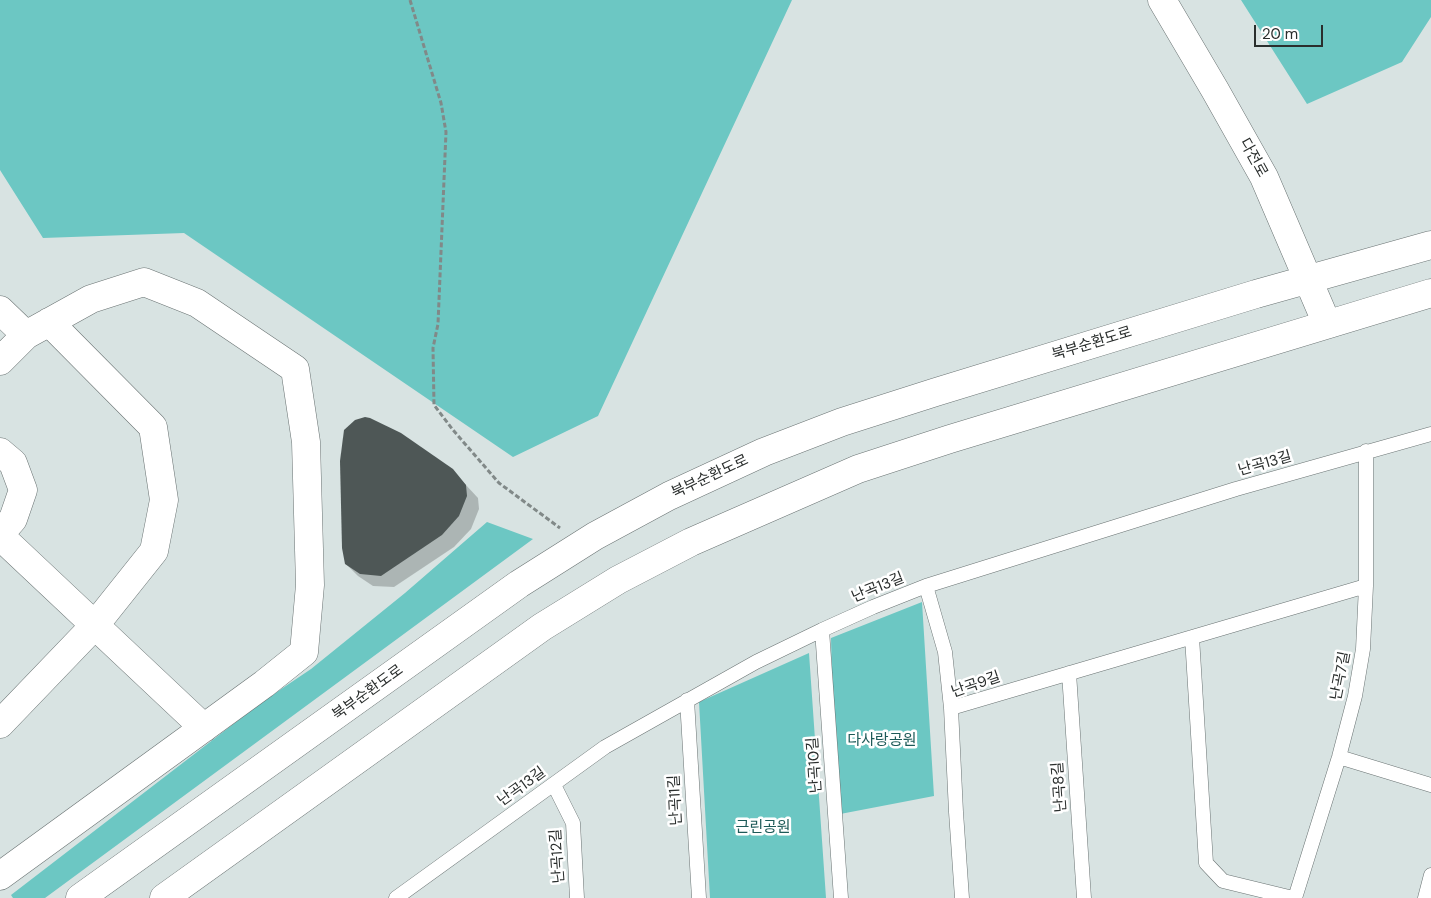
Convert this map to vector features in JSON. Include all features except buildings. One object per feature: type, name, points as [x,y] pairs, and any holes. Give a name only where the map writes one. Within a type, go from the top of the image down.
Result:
[{"type":"main road","name":"다전로","points":[[1162,0],[1264,177],[1327,324]]},
{"type":"main road","name":"북부순환도로","points":[[80,898],[519,584],[583,544],[669,496],[764,452],[842,422],[1308,279],[1431,245]]},
{"type":"main road","points":[[0,361],[26,335],[49,322],[92,299],[144,282],[197,303],[295,370],[306,442],[310,585],[304,652],[204,728],[0,876]]},
{"type":"main road","points":[[164,898],[542,626],[618,580],[691,542],[858,469],[950,439],[1431,293]]},
{"type":"main road","points":[[0,310],[26,335]]},
{"type":"main road","points":[[0,724],[95,625],[154,551],[164,500],[153,427],[49,322]]},
{"type":"main road","points":[[0,452],[13,463],[23,490],[13,519],[0,535],[204,728]]},
{"type":"lane","name":"난곡13길","points":[[396,898],[605,747],[756,662],[873,607],[926,586],[1226,492],[1431,434]]},
{"type":"lane","name":"난곡7길","points":[[1294,898],[1339,757],[1355,696],[1364,649],[1366,451]]},
{"type":"lane","points":[[926,586],[945,652],[952,708]]},
{"type":"lane","name":"난곡9길","points":[[962,898],[952,708],[1366,586]]},
{"type":"lane","name":"난곡10길","points":[[822,630],[840,898]]},
{"type":"lane","points":[[1192,637],[1206,863],[1223,880],[1294,898]]},
{"type":"lane","name":"난곡8길","points":[[1069,673],[1084,898]]},
{"type":"lane","name":"난곡11길","points":[[687,700],[699,898]]},
{"type":"lane","points":[[1339,757],[1431,785]]},
{"type":"lane","name":"난곡12길","points":[[554,785],[573,823],[577,898]]},
{"type":"lane","points":[[1424,898],[1431,876]]},
{"type":"path","points":[[410,0],[441,103],[446,132],[438,324],[434,348],[434,405],[452,430],[499,483],[583,544]]},
{"type":"green space","points":[[0,0],[792,0],[598,416],[513,457],[184,233],[43,238],[0,170]]},
{"type":"green space","points":[[1241,0],[1431,0],[1431,17],[1402,62],[1307,104]]},
{"type":"green space","points":[[487,522],[533,539],[45,898],[13,898],[11,895],[262,702],[311,669],[405,593]]},
{"type":"green space","name":"다사랑공원","points":[[922,602],[934,796],[835,815],[831,638]]},
{"type":"green space","name":"근린공원","points":[[809,653],[826,898],[710,898],[699,702]]}]
